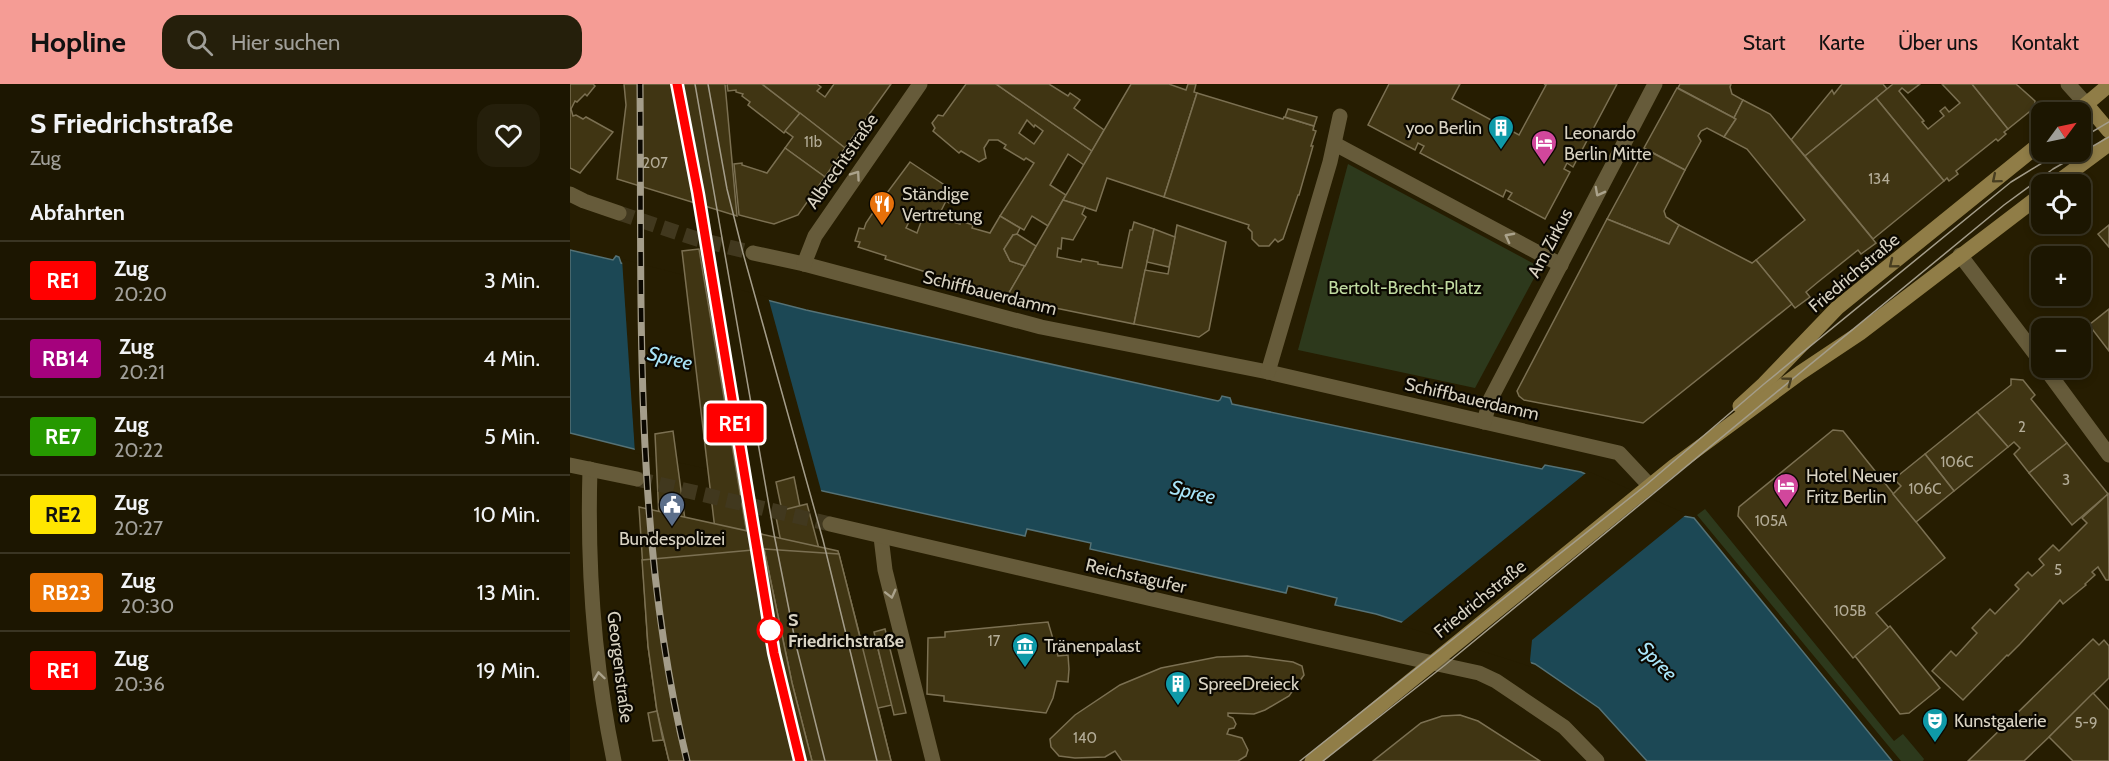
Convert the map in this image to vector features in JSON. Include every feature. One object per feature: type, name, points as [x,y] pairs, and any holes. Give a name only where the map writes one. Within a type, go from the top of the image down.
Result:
[{"type":"main road","points":[[2090,102],[2109,85]]},
{"type":"main road","points":[[2091,116],[2109,131]]},
{"type":"main road","points":[[2068,174],[2109,144]]},
{"type":"main road","name":"Friedrichstraße","points":[[1674,466],[1764,384],[1837,308],[2031,151]]},
{"type":"main road","name":"Friedrichstraße","points":[[1312,761],[1674,466],[1800,373],[1860,333],[2031,202]]},
{"type":"street","name":"Albrechtstraße","points":[[804,264],[810,245],[821,226],[920,84]]},
{"type":"street","name":"Am Zirkus","points":[[1484,422],[1490,400],[1655,84]]},
{"type":"street","points":[[2068,84],[2078,102]]},
{"type":"street","points":[[1268,372],[1335,144],[1340,116]]},
{"type":"street","points":[[1335,144],[1561,265]]},
{"type":"street","points":[[570,194],[619,213]]},
{"type":"street","name":"Schiffbauerdamm","points":[[753,253],[804,264],[1041,327],[1268,372],[1619,453],[1649,486]]},
{"type":"street","points":[[1960,255],[2031,349]]},
{"type":"street","points":[[2052,378],[2109,455]]},
{"type":"street","points":[[570,465],[637,479]]},
{"type":"street","name":"Georgenstraße","points":[[590,469],[589,550],[594,633],[603,700],[615,761]]},
{"type":"street","name":"Reichstagufer","points":[[830,524],[1479,673],[1499,683],[1564,727],[1597,761]]},
{"type":"street","points":[[881,537],[885,570],[933,761]]},
{"type":"green space","name":"Bertolt-Brecht-Platz","points":[[1348,164],[1540,267],[1475,388],[1298,350]]},
{"type":"green space","points":[[1705,509],[1894,741],[1903,734],[1924,759],[1923,761],[1901,761],[1697,515]]},
{"type":"water","name":"Spree","points":[[570,250],[613,260],[616,256],[619,257],[621,263],[806,310],[1218,401],[1222,396],[1230,398],[1232,404],[1542,469],[1545,465],[1581,472],[1683,516],[1694,518],[1892,761],[1647,761],[1599,708],[1535,664],[1376,614],[1335,605],[1337,598],[1288,586],[1286,593],[1090,549],[1091,543],[1027,529],[1025,536],[570,433]]},
{"type":"pier","points":[[622,259],[768,297],[822,494],[635,453]]},
{"type":"pier","points":[[1583,471],[1687,514],[1532,640],[1530,660],[1532,667],[1397,624],[1400,624],[1586,473]]},
{"type":"building","points":[[570,84],[593,84],[595,86],[587,96],[585,94],[577,102],[575,101],[571,109],[573,116],[576,115],[583,119],[586,117],[613,132],[580,173],[570,168]]},
{"type":"building","points":[[624,84],[725,84],[737,216],[617,179],[626,105]]},
{"type":"building","points":[[727,84],[762,84],[800,113],[784,133],[748,105],[750,102],[742,96],[743,94],[736,90],[728,91]]},
{"type":"building","points":[[762,84],[817,84],[821,87],[817,91],[825,97],[834,84],[891,84],[845,148]]},
{"type":"building","points":[[966,84],[996,84],[1092,151],[1084,165],[1068,154],[1050,185],[1066,195],[1048,226],[1032,216],[1024,230],[1000,216],[1034,163],[1004,148],[1006,145],[998,140],[989,140],[984,148],[986,158],[979,162],[961,151],[959,153],[933,131],[935,128],[932,123],[938,115],[943,116]],"holes":[[[1027,120],[1034,127],[1035,125],[1043,131],[1034,144],[1019,133]]]},
{"type":"building","points":[[996,84],[1049,84],[1068,96],[1070,93],[1080,100],[1074,108],[1104,130],[1092,151]]},
{"type":"building","points":[[1131,84],[1169,84],[1186,90],[1188,84],[1196,84],[1194,92],[1197,93],[1164,197],[1107,178],[1096,211],[1063,200]]},
{"type":"building","name":"yoo Berlin","points":[[1389,84],[1460,84],[1452,99],[1519,135],[1546,85],[1544,84],[1617,84],[1573,167],[1567,163],[1564,169],[1570,172],[1545,219],[1508,199],[1512,193],[1506,190],[1503,197],[1420,153],[1424,146],[1418,143],[1415,150],[1368,125]]},
{"type":"building","points":[[1680,84],[1731,84],[1732,94],[1743,100],[1734,118],[1678,88]]},
{"type":"building","points":[[1842,84],[1883,84],[1887,89],[1805,156],[1791,140],[1832,90],[1834,94]]},
{"type":"building","points":[[1893,84],[1920,84],[1908,93],[1902,88],[1899,91],[1928,129],[1944,116],[1940,111],[1945,107],[1949,112],[1960,103],[1942,84],[1972,84],[2008,129],[2004,132],[2006,134],[1998,141],[1996,139],[1956,171],[1958,174],[1949,181],[1947,178],[1944,181],[1876,98]]},
{"type":"building","points":[[1972,84],[2016,84],[2035,101],[2031,102],[2031,110],[2008,129]]},
{"type":"building","points":[[1677,88],[1736,119],[1724,137],[1707,128],[1701,131],[1698,136],[1701,141],[1685,170],[1644,148]]},
{"type":"building","points":[[1197,93],[1314,126],[1313,130],[1316,131],[1311,146],[1313,146],[1299,195],[1283,239],[1278,242],[1275,239],[1269,246],[1259,246],[1252,239],[1249,225],[1164,197]]},
{"type":"building","points":[[1876,98],[1944,181],[1873,239],[1805,156]]},
{"type":"building","points":[[1743,100],[1770,114],[1876,243],[1861,254],[1858,250],[1818,282],[1806,292],[1810,297],[1795,308],[1756,260],[1805,220],[1747,149],[1724,137],[1736,119],[1734,118]]},
{"type":"building","points":[[1288,109],[1317,117],[1314,126],[1285,117]]},
{"type":"building","points":[[800,113],[845,148],[825,177],[785,148],[793,137],[785,131]]},
{"type":"building","points":[[785,148],[825,177],[798,215],[774,224],[739,215],[734,164],[742,163],[742,165],[767,173]]},
{"type":"building","points":[[1645,149],[1685,170],[1664,211],[1666,217],[1679,225],[1669,244],[1607,219]]},
{"type":"building","points":[[910,162],[955,192],[949,203],[946,201],[938,217],[960,224],[961,221],[973,225],[972,228],[990,233],[1000,216],[1020,228],[1004,249],[1010,261],[1025,266],[1006,298],[960,283],[959,288],[927,278],[929,273],[885,259],[886,256],[858,247],[860,242],[855,241],[859,228],[864,229],[878,205],[877,200],[887,193]],"holes":[[[911,218],[921,222],[917,233],[906,228]]]},
{"type":"building","points":[[1063,200],[1085,207],[1082,214],[1086,217],[1073,240],[1062,238],[1061,249],[1058,248],[1057,257],[1081,262],[1082,259],[1122,268],[1130,230],[1134,222],[1154,229],[1134,324],[1006,298]]},
{"type":"building","points":[[1607,219],[1669,244],[1679,225],[1752,263],[1756,260],[1792,304],[1643,423],[1524,400],[1517,391]]},
{"type":"building","points":[[1177,225],[1226,242],[1209,330],[1199,337],[1134,324],[1145,270],[1168,274]]},
{"type":"building","points":[[2109,225],[2109,247],[2098,234]]},
{"type":"building","points":[[1154,229],[1175,237],[1169,267],[1147,262]]},
{"type":"building","points":[[1017,234],[1036,246],[1025,266],[1010,261],[1004,249],[1013,235]]},
{"type":"building","points":[[699,249],[750,552],[718,555],[682,251]]},
{"type":"building","points":[[2109,309],[2109,351],[2091,328],[2091,323]]},
{"type":"building","points":[[2011,379],[2023,380],[2035,395],[2031,399],[2067,443],[2029,473],[2014,454],[2020,448],[2014,442],[2008,447],[1977,412],[2011,385]]},
{"type":"building","points":[[1977,412],[2008,447],[1954,491],[1925,454]]},
{"type":"building","points":[[1833,430],[1843,431],[1945,558],[1876,613],[1889,628],[1853,658],[1738,516],[1739,507]]},
{"type":"building","points":[[673,431],[690,557],[661,560],[655,434]]},
{"type":"building","points":[[2067,443],[2108,494],[2072,525],[2029,473]]},
{"type":"building","points":[[1925,454],[1954,491],[1916,522],[1893,494],[1901,486],[1894,479]]},
{"type":"building","points":[[794,477],[800,507],[782,511],[776,482]]},
{"type":"building","points":[[2108,494],[2109,580],[2106,580],[2098,567],[2092,572],[2095,575],[2086,585],[2063,604],[2060,600],[2020,644],[1963,700],[1932,671],[1951,651],[1956,656],[1977,633],[1972,628],[1990,609],[1995,614],[2019,589],[2015,585],[2028,572],[2032,576],[2044,565],[2039,559],[2053,545],[2059,551],[2087,523],[2082,518]]},
{"type":"building","points":[[807,504],[825,571],[788,578],[775,512]]},
{"type":"building","points":[[639,507],[838,551],[862,644],[876,641],[892,705],[878,708],[891,761],[669,761],[657,711],[648,646]]},
{"type":"building","points":[[764,549],[839,554],[891,761],[812,761],[792,683]]},
{"type":"building","points":[[764,549],[792,683],[812,761],[669,761],[657,711],[648,646],[642,560]]},
{"type":"building","name":"Tränenpalast","points":[[1048,622],[1058,656],[1068,655],[1069,669],[1068,682],[1057,681],[1046,713],[944,701],[944,696],[927,694],[928,638],[945,637],[945,632]]},
{"type":"building","points":[[1890,626],[1940,688],[1909,713],[1900,714],[1855,656]]},
{"type":"building","points":[[885,629],[906,713],[894,715],[874,632]]},
{"type":"building","points":[[2093,639],[2099,645],[2104,640],[2109,646],[2109,678],[2049,737],[2024,761],[1968,761]]},
{"type":"building","name":"SpreeDreieck","points":[[1247,656],[1293,662],[1302,666],[1304,675],[1289,696],[1265,710],[1254,714],[1228,713],[1236,724],[1234,728],[1229,729],[1227,734],[1242,738],[1248,750],[1246,756],[1238,761],[1122,761],[1115,751],[1105,757],[1075,758],[1059,756],[1051,747],[1050,739],[1075,715],[1120,685],[1161,668],[1217,657]]},
{"type":"building","points":[[2093,693],[2109,710],[2109,761],[2073,761],[2049,737]]},
{"type":"building","points":[[657,711],[663,740],[653,741],[648,713]]},
{"type":"building","points":[[1460,715],[1478,721],[1540,761],[1373,761],[1421,723],[1442,716]]},
{"type":"tunnel","points":[[619,213],[697,239],[753,253]]},
{"type":"tunnel","points":[[637,479],[830,524]]},
{"type":"tram line","points":[[695,84],[774,534],[796,645],[825,761]]},
{"type":"tram line","points":[[708,84],[727,189],[823,540],[877,761]]},
{"type":"tram line","points":[[2091,133],[2109,122]]},
{"type":"tram line","points":[[1323,761],[1445,665],[2004,205],[2053,169],[2109,137]]},
{"type":"tram line","points":[[1300,761],[1646,485],[1764,384],[2011,182],[2044,162]]},
{"type":"railway","points":[[640,84],[642,339],[649,509],[657,594],[670,678],[687,761]]},
{"type":"railway","points":[[677,84],[773,653],[800,761]]},
{"type":"train","name":"RE1","points":[[677,84],[698,193],[774,653],[800,761]]},
{"type":"place","name":"yoo Berlin","points":[[1501,151]]},
{"type":"place","name":"Leonardo Berlin Mitte","points":[[1544,166]]},
{"type":"place","name":"Ständige Vertretung","points":[[882,227]]},
{"type":"place","name":"Hotel Neuer Fritz Berlin","points":[[1786,509]]},
{"type":"place","name":"Bundespolizei","points":[[672,528]]},
{"type":"place","name":"S Friedrichstraße","points":[[770,630]]},
{"type":"place","name":"Tränenpalast","points":[[1025,669]]},
{"type":"place","name":"SpreeDreieck","points":[[1178,707]]},
{"type":"place","name":"Kunstgalerie","points":[[1935,744]]}]
